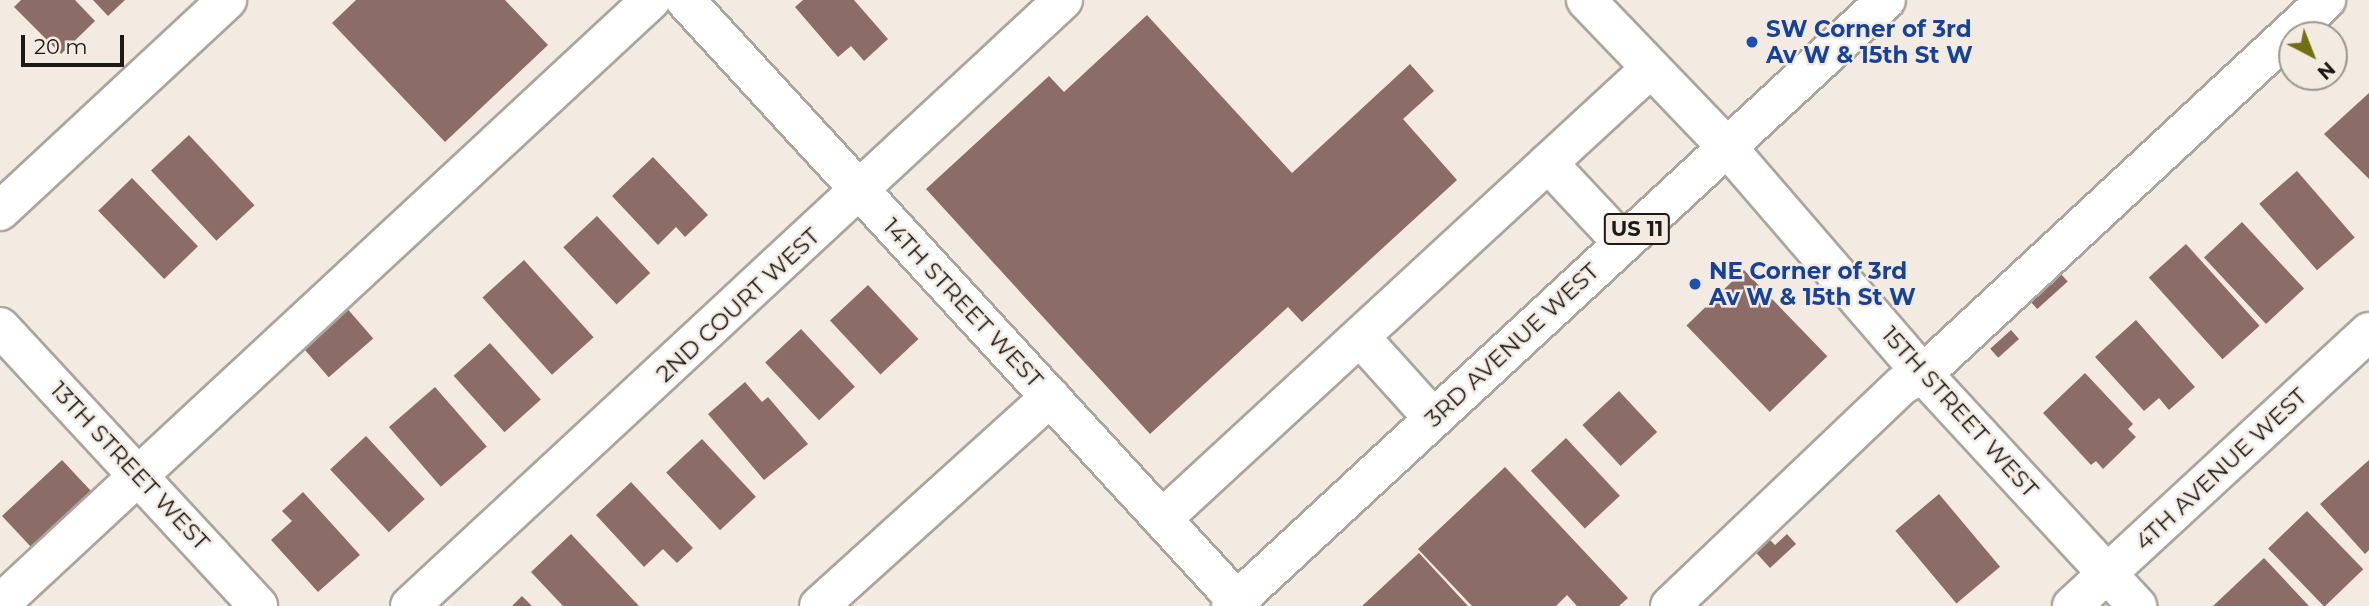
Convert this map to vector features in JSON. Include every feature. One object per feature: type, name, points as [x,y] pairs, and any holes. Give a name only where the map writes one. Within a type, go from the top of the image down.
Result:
[{"type":"street","points":[[0,211],[227,0]]},
{"type":"street","points":[[0,604],[141,476],[650,0]]},
{"type":"street","name":"14TH STREET WEST","points":[[685,0],[1237,604]]},
{"type":"street","name":"2ND COURT WEST","points":[[410,606],[861,192],[1063,0]]},
{"type":"street","name":"15TH STREET WEST","points":[[1586,0],[1726,146],[1923,374],[2137,606]]},
{"type":"street","name":"3RD AVENUE WEST","points":[[1237,604],[1622,242],[1886,0]]},
{"type":"street","points":[[1670,606],[1902,385],[1923,374],[2326,0]]},
{"type":"street","points":[[1162,519],[1651,68]]},
{"type":"street","points":[[1548,163],[1622,242]]},
{"type":"street","name":"13TH STREET WEST","points":[[0,327],[141,476],[258,606]]},
{"type":"street","name":"4TH AVENUE WEST","points":[[2073,606],[2369,332]]},
{"type":"street","points":[[1360,337],[1433,418]]},
{"type":"street","points":[[819,606],[1050,397]]},
{"type":"building","points":[[21,0],[75,0],[95,21],[61,54],[14,7]]},
{"type":"building","points":[[93,0],[125,0],[108,16]]},
{"type":"building","points":[[356,0],[505,0],[548,45],[445,142],[332,23]]},
{"type":"building","points":[[803,0],[854,0],[888,39],[864,61],[851,46],[838,57],[795,7]]},
{"type":"building","points":[[1147,15],[1292,173],[1410,64],[1434,91],[1403,119],[1457,180],[1302,322],[1288,307],[1150,434],[926,189],[1049,76],[1064,92]]},
{"type":"building","points":[[2369,93],[2369,179],[2324,134]]},
{"type":"building","points":[[189,135],[254,205],[216,241],[151,170]]},
{"type":"building","points":[[653,157],[708,215],[685,237],[676,227],[658,245],[612,196]]},
{"type":"building","points":[[2297,171],[2355,237],[2317,270],[2259,204]]},
{"type":"building","points":[[132,178],[198,246],[164,279],[98,211]]},
{"type":"building","points":[[597,216],[650,273],[617,304],[563,247]]},
{"type":"building","points":[[2242,222],[2304,289],[2266,324],[2204,257]]},
{"type":"building","points":[[2186,244],[2260,326],[2222,359],[2149,277]]},
{"type":"building","points":[[524,260],[594,337],[552,375],[482,297]]},
{"type":"building","points":[[2051,263],[2068,282],[2037,309],[2021,290]]},
{"type":"building","points":[[1744,270],[1827,356],[1770,412],[1686,326]]},
{"type":"building","points":[[868,285],[918,339],[880,375],[830,320]]},
{"type":"building","points":[[345,306],[373,338],[329,377],[300,345]]},
{"type":"building","points":[[2136,320],[2195,387],[2169,410],[2159,398],[2144,411],[2095,357]]},
{"type":"building","points":[[801,329],[855,387],[819,420],[765,362]]},
{"type":"building","points":[[2011,330],[2019,339],[1998,358],[1990,349]]},
{"type":"building","points":[[490,343],[541,399],[504,432],[454,376]]},
{"type":"building","points":[[2085,373],[2133,424],[2128,429],[2136,437],[2103,469],[2096,461],[2091,465],[2043,413]]},
{"type":"building","points":[[745,382],[762,402],[768,397],[808,444],[764,480],[708,414]]},
{"type":"building","points":[[435,387],[487,447],[441,487],[389,427]]},
{"type":"building","points":[[1619,391],[1657,432],[1621,466],[1582,425]]},
{"type":"building","points":[[366,436],[425,499],[389,532],[330,469]]},
{"type":"building","points":[[1566,438],[1620,496],[1585,529],[1531,471]]},
{"type":"building","points":[[702,439],[756,497],[720,530],[666,472]]},
{"type":"building","points":[[62,460],[95,495],[35,551],[2,516]]},
{"type":"building","points":[[2369,460],[2369,550],[2365,554],[2320,504]]},
{"type":"building","points":[[1505,467],[1628,598],[1619,606],[1577,606],[1567,595],[1556,606],[1472,606],[1418,549]]},
{"type":"building","points":[[631,482],[693,548],[677,563],[663,549],[644,567],[596,515]]},
{"type":"building","points":[[303,492],[360,555],[318,592],[271,540],[292,521],[282,511]]},
{"type":"building","points":[[1939,494],[2000,567],[1956,603],[1895,531]]},
{"type":"building","points":[[2307,511],[2363,569],[2324,606],[2268,549]]},
{"type":"building","points":[[571,534],[639,606],[563,606],[531,572]]},
{"type":"building","points":[[1764,534],[1775,545],[1787,534],[1796,544],[1770,568],[1751,547]]},
{"type":"building","points":[[1419,553],[1468,606],[1362,606]]},
{"type":"building","points":[[2264,558],[2309,606],[2213,606]]},
{"type":"building","points":[[522,596],[532,606],[512,606]]},
{"type":"place","name":"SW Corner of 3rd Av W & 15th St W","points":[[1752,42]]},
{"type":"place","name":"NE Corner of 3rd Av W & 15th St W","points":[[1695,284]]}]
